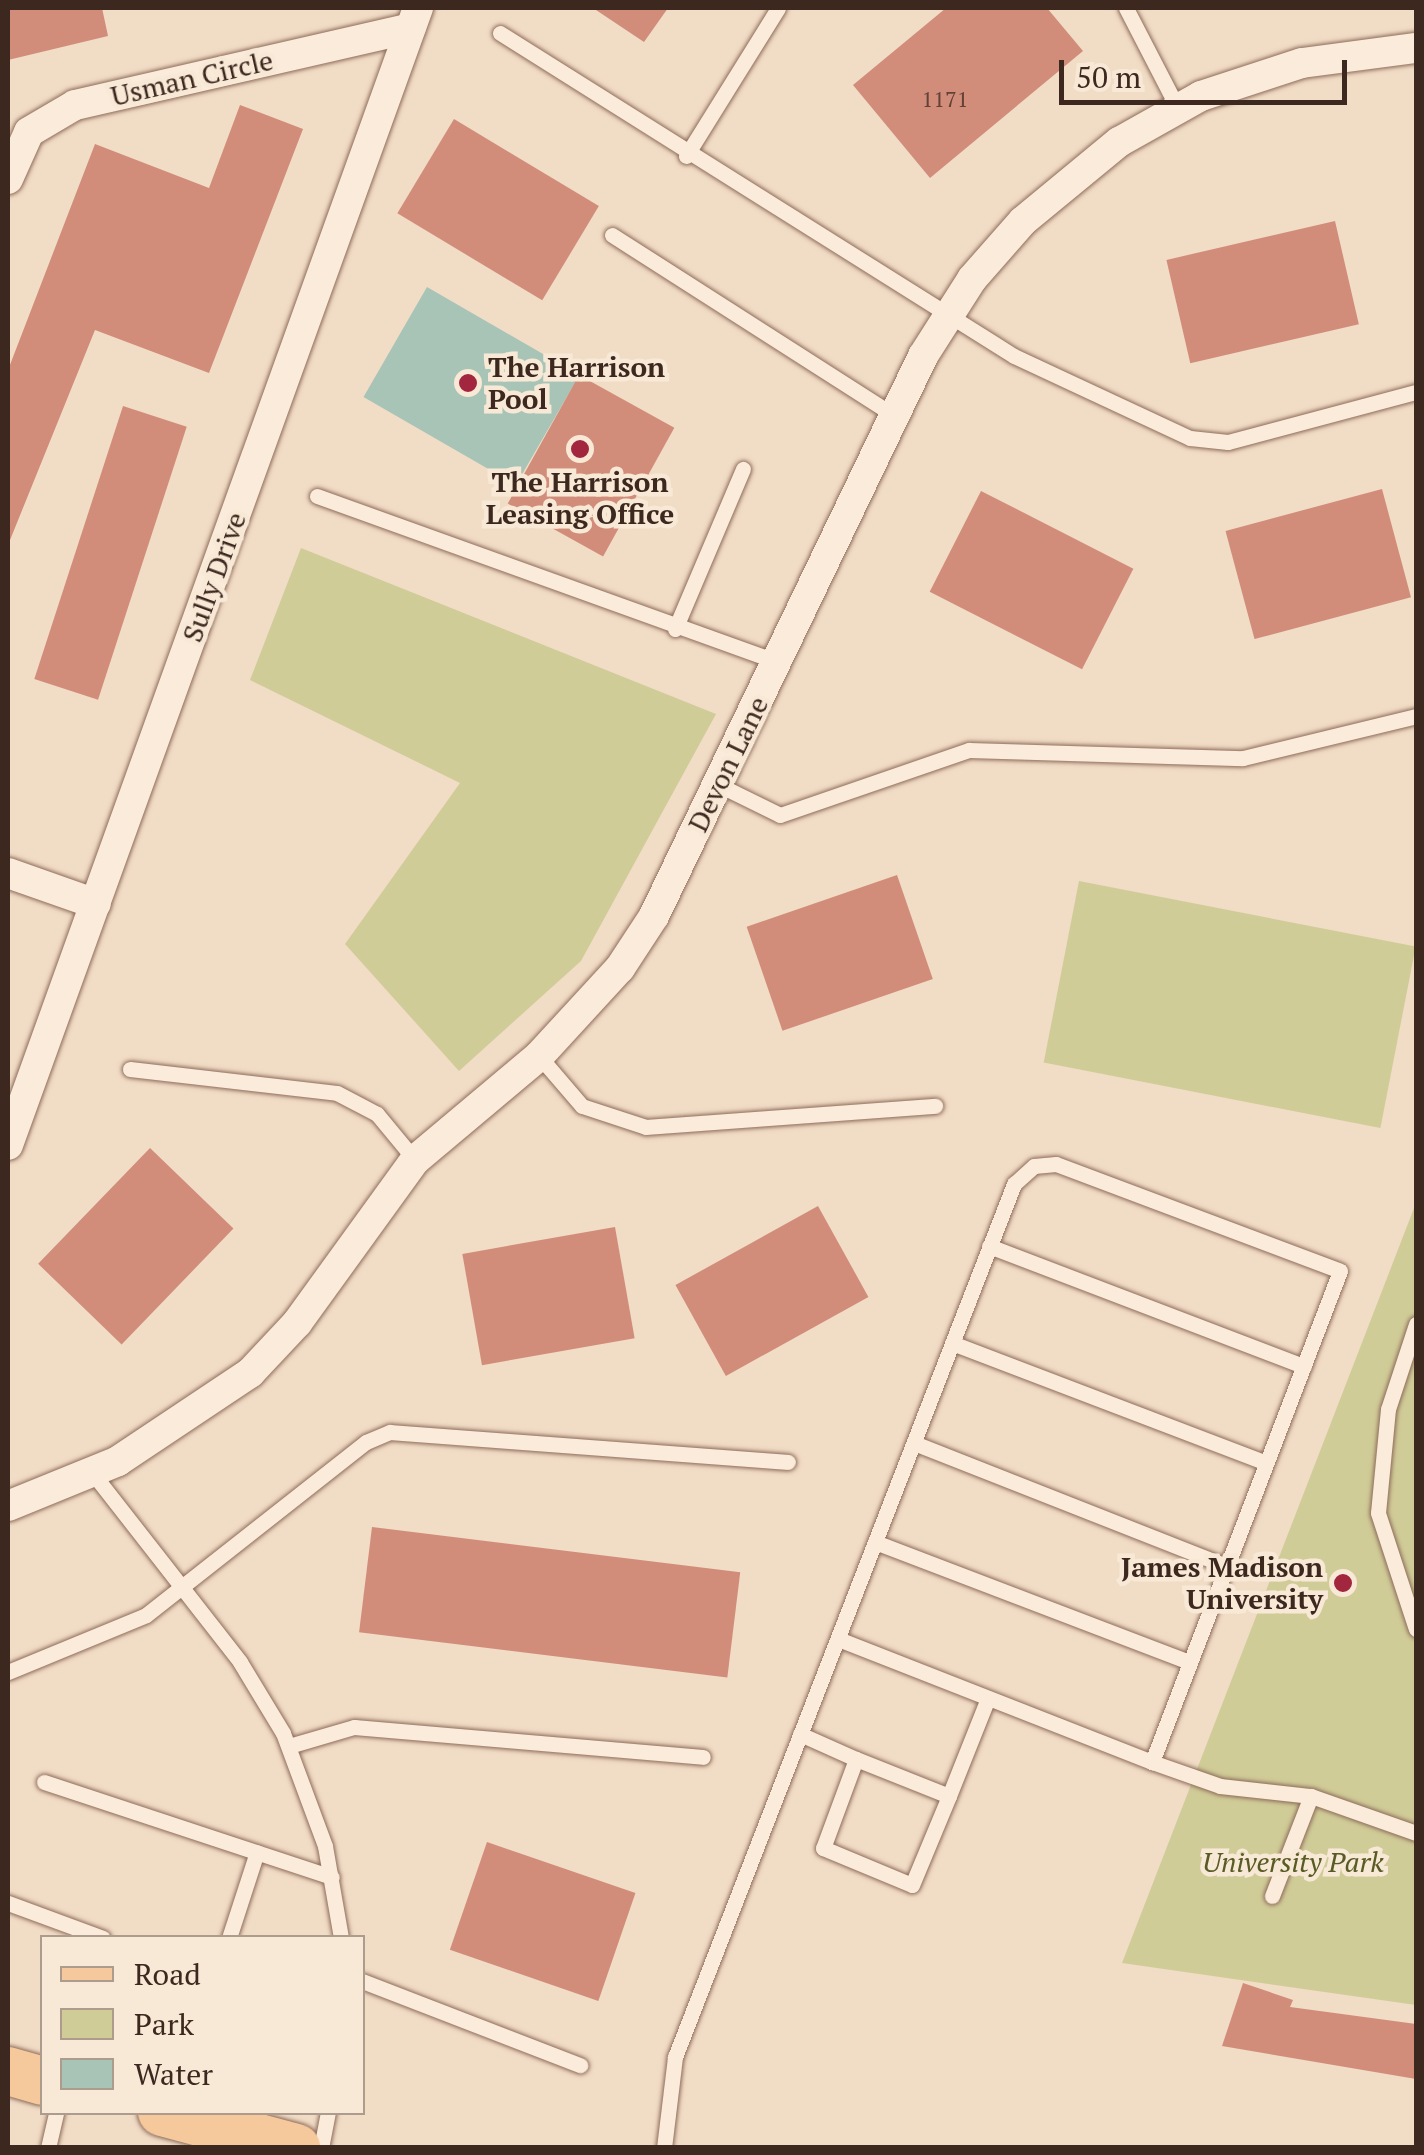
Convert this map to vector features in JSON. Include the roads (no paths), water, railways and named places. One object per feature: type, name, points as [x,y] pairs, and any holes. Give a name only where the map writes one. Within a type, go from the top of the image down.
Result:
[{"type":"main road","points":[[8,2071],[40,2080]]},
{"type":"main road","points":[[173,2115],[296,2148]]},
{"type":"street","name":"Usman Circle","points":[[8,178],[29,132],[76,105],[414,18]]},
{"type":"street","name":"Sully Drive","points":[[8,1145],[414,18]]},
{"type":"street","name":"Devon Lane","points":[[8,1506],[174,1430],[250,1372],[297,1323],[415,1160],[539,1056],[635,948],[718,785],[894,415],[947,316],[1046,199],[1177,107],[1302,63],[1416,48]]},
{"type":"street","points":[[8,874],[96,904]]},
{"type":"lane","points":[[686,156],[778,8]]},
{"type":"lane","points":[[1126,8],[1177,107]]},
{"type":"lane","points":[[500,33],[686,156],[1014,356],[1208,443],[1416,392]]},
{"type":"lane","points":[[612,235],[894,415]]},
{"type":"lane","points":[[675,629],[743,470]]},
{"type":"lane","points":[[317,496],[675,629],[777,662]]},
{"type":"lane","points":[[718,785],[766,813],[798,813],[970,750],[1242,758],[1416,716]]},
{"type":"lane","points":[[539,1056],[582,1106],[646,1127],[935,1106]]},
{"type":"lane","points":[[130,1069],[337,1093],[378,1114],[415,1160]]},
{"type":"lane","points":[[664,2148],[675,2057],[989,1246],[1014,1184],[1034,1166],[1100,1177],[1340,1272],[1152,1762]]},
{"type":"lane","points":[[989,1246],[1304,1366]]},
{"type":"lane","points":[[1416,1324],[1388,1409],[1378,1513],[1416,1629]]},
{"type":"lane","points":[[952,1343],[1266,1463]]},
{"type":"lane","points":[[8,1672],[102,1640],[183,1589],[366,1442],[390,1432],[788,1462]]},
{"type":"lane","points":[[914,1443],[1227,1566]]},
{"type":"lane","points":[[91,1471],[183,1589],[289,1746],[332,1877],[341,1935]]},
{"type":"lane","points":[[875,1542],[1190,1662]]},
{"type":"lane","points":[[838,1639],[1220,1786],[1311,1796],[1416,1833]]},
{"type":"lane","points":[[856,1759],[823,1848],[912,1885],[988,1698]]},
{"type":"lane","points":[[289,1746],[354,1727],[703,1757]]},
{"type":"lane","points":[[800,1734],[948,1796]]},
{"type":"lane","points":[[44,1782],[332,1877]]},
{"type":"lane","points":[[1272,1896],[1311,1796]]},
{"type":"lane","points":[[229,1935],[257,1852]]},
{"type":"lane","points":[[8,1902],[95,1935]]},
{"type":"lane","points":[[365,1981],[580,2065]]},
{"type":"lane","points":[[48,2148],[55,2115]]},
{"type":"lane","points":[[321,2148],[327,2115]]},
{"type":"water","name":"The Harrison Pool","points":[[427,287],[579,375],[516,485],[364,397]]},
{"type":"place","name":"The Harrison Pool","points":[[468,383]]},
{"type":"place","name":"The Harrison Leasing Office","points":[[580,449]]},
{"type":"place","name":"James Madison University","points":[[1343,1583]]},
{"type":"park label","name":"University Park","points":[[1293,1862]]}]
